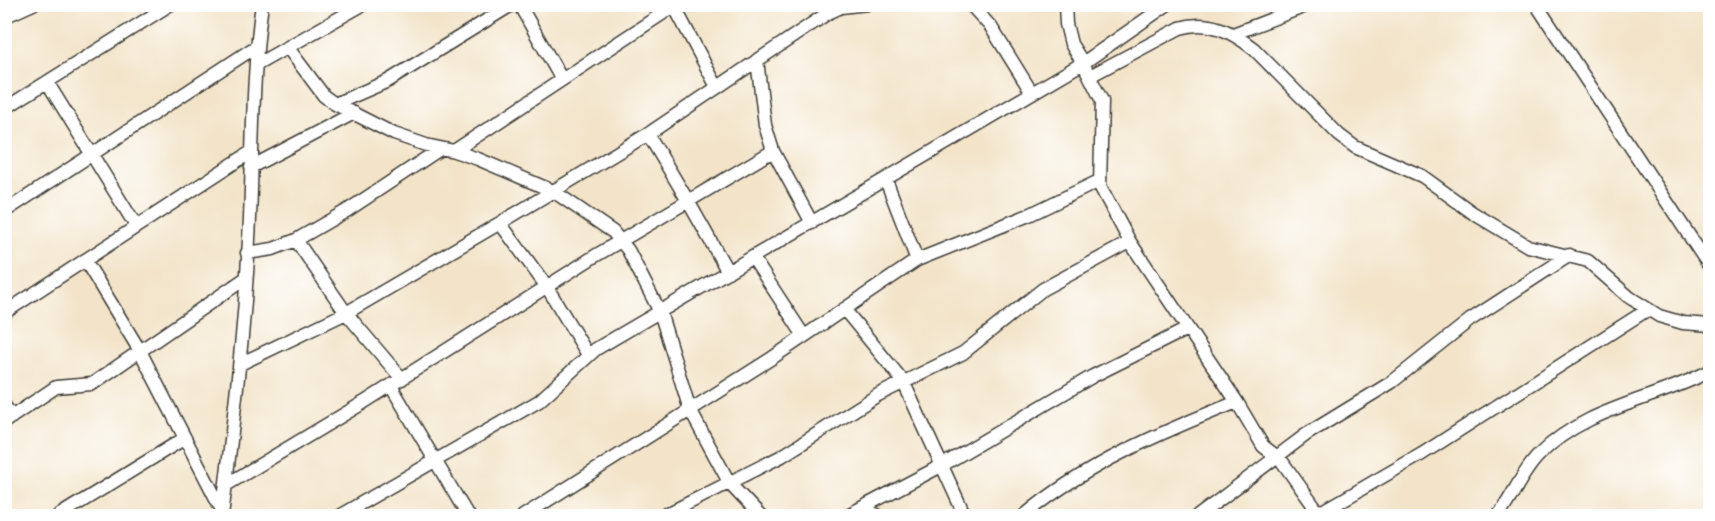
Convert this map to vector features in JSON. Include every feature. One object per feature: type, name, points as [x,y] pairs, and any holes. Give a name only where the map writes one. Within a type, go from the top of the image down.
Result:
[{"type":"street","points":[[4,17],[33,4]]},
{"type":"street","points":[[4,109],[171,4]]},
{"type":"street","points":[[222,513],[240,364],[257,46],[262,4]]},
{"type":"street","points":[[256,65],[364,4]]},
{"type":"street","points":[[334,104],[388,81],[513,4]]},
{"type":"street","points":[[519,4],[562,80]]},
{"type":"street","points":[[240,364],[346,313],[648,134],[758,60],[824,9],[867,4]]},
{"type":"street","points":[[970,4],[991,27],[1032,93]]},
{"type":"street","points":[[1065,4],[1068,36],[1101,96],[1103,106],[1099,181],[1130,242],[1237,402],[1263,446],[1277,457],[1296,479],[1320,514]]},
{"type":"street","points":[[339,516],[538,401],[588,355],[1083,63],[1168,4]]},
{"type":"street","points":[[1233,34],[1311,4]]},
{"type":"street","points":[[1536,4],[1710,267]]},
{"type":"street","points":[[454,151],[675,5],[717,87]]},
{"type":"street","points":[[1090,76],[1172,32],[1193,24],[1208,25],[1233,34],[1254,49],[1346,141],[1422,176],[1473,213],[1527,246],[1588,261],[1647,310],[1671,321],[1710,325]]},
{"type":"street","points":[[4,212],[257,46]]},
{"type":"street","points":[[288,48],[324,96],[334,104],[394,134],[440,149],[454,151],[553,191],[609,228],[621,240],[660,312],[690,410],[730,484],[760,516]]},
{"type":"street","points":[[758,60],[765,125],[773,151],[812,223]]},
{"type":"street","points":[[47,82],[136,226]]},
{"type":"street","points":[[251,167],[354,113]]},
{"type":"street","points":[[648,134],[728,273]]},
{"type":"street","points":[[247,253],[273,249],[296,240],[348,210],[440,149]]},
{"type":"street","points":[[226,485],[396,382],[621,240],[773,151]]},
{"type":"street","points":[[4,313],[251,152]]},
{"type":"street","points":[[886,180],[917,260]]},
{"type":"street","points":[[523,516],[804,336],[917,260],[1029,215],[1099,181]]},
{"type":"street","points":[[500,223],[547,287],[588,355]]},
{"type":"street","points":[[296,240],[396,382],[468,516]]},
{"type":"street","points":[[663,516],[782,456],[867,401],[963,353],[1043,289],[1130,242]]},
{"type":"street","points":[[1198,516],[1307,434],[1392,382],[1470,320],[1570,255]]},
{"type":"street","points":[[753,258],[804,336]]},
{"type":"street","points":[[85,260],[140,351],[222,513]]},
{"type":"street","points":[[4,405],[8,419],[56,387],[92,384],[246,278]]},
{"type":"street","points":[[844,309],[903,381],[965,516]]},
{"type":"street","points":[[1306,516],[1320,514],[1432,448],[1647,310]]},
{"type":"street","points":[[846,516],[941,466],[1093,376],[1187,329]]},
{"type":"street","points":[[1498,516],[1538,456],[1562,435],[1584,421],[1629,402],[1685,385],[1710,371]]},
{"type":"street","points":[[1024,516],[1053,493],[1140,444],[1237,402]]},
{"type":"street","points":[[58,516],[185,438]]},
{"type":"street","points":[[863,507],[879,516]]}]
